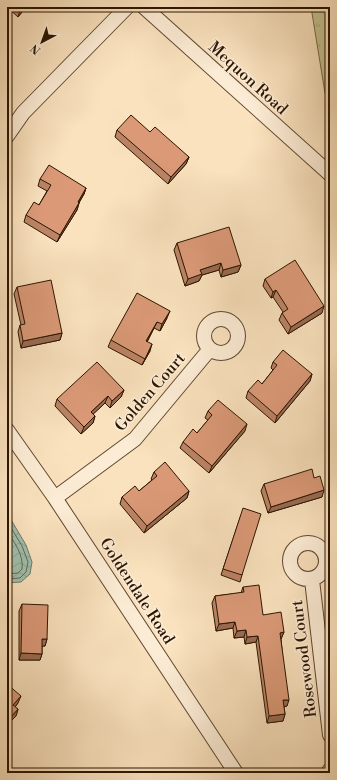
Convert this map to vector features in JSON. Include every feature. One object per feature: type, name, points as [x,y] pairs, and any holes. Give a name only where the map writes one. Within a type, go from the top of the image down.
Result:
[{"type":"street","points":[[7,136],[23,113],[127,7]]},
{"type":"street","name":"Mequon Road","points":[[144,7],[330,174]]},
{"type":"street","name":"Golden Court","points":[[55,498],[135,439],[210,349]]},
{"type":"street","name":"Goldendale Road","points":[[7,430],[55,498],[236,773]]},
{"type":"street","name":"Rosewood Court","points":[[312,580],[330,735]]},
{"type":"green space","points":[[311,7],[330,7],[330,109],[325,93]]},
{"type":"water","points":[[7,513],[26,545],[32,562],[30,574],[21,582],[7,583]]},
{"type":"building","points":[[131,115],[150,132],[155,127],[189,157],[171,177],[117,130]]},
{"type":"building","points":[[49,165],[86,188],[60,235],[26,215],[34,202],[39,205],[51,185],[40,179]]},
{"type":"building","points":[[229,227],[241,265],[223,270],[221,263],[200,270],[202,274],[188,279],[177,243]]},
{"type":"building","points":[[295,260],[324,306],[291,327],[282,313],[288,309],[276,290],[273,292],[265,279]]},
{"type":"building","points":[[51,280],[62,333],[23,341],[20,325],[25,324],[17,287]]},
{"type":"building","points":[[137,293],[170,311],[162,324],[157,322],[146,341],[152,344],[145,359],[111,340]]},
{"type":"building","points":[[283,350],[312,374],[277,416],[248,391],[258,380],[262,384],[277,365],[273,362]]},
{"type":"building","points":[[97,362],[124,390],[112,401],[108,396],[91,412],[95,416],[84,427],[57,399]]},
{"type":"building","points":[[218,400],[247,424],[212,466],[183,442],[193,429],[197,433],[212,415],[208,411]]},
{"type":"building","points":[[165,462],[189,491],[147,526],[122,497],[135,486],[139,491],[157,476],[154,472]]},
{"type":"building","points":[[312,469],[314,478],[320,476],[324,490],[271,507],[264,484]]},
{"type":"building","points":[[243,508],[261,514],[242,575],[223,569]]},
{"type":"building","points":[[259,585],[263,615],[281,612],[284,632],[280,633],[289,700],[283,700],[285,714],[269,716],[258,636],[247,637],[246,630],[237,631],[235,622],[219,624],[215,596],[244,592],[243,587]]},
{"type":"building","points":[[22,604],[48,605],[47,639],[42,639],[42,654],[21,653]]},
{"type":"building","points":[[7,684],[21,696],[13,705],[18,709],[10,718],[7,716]]}]
